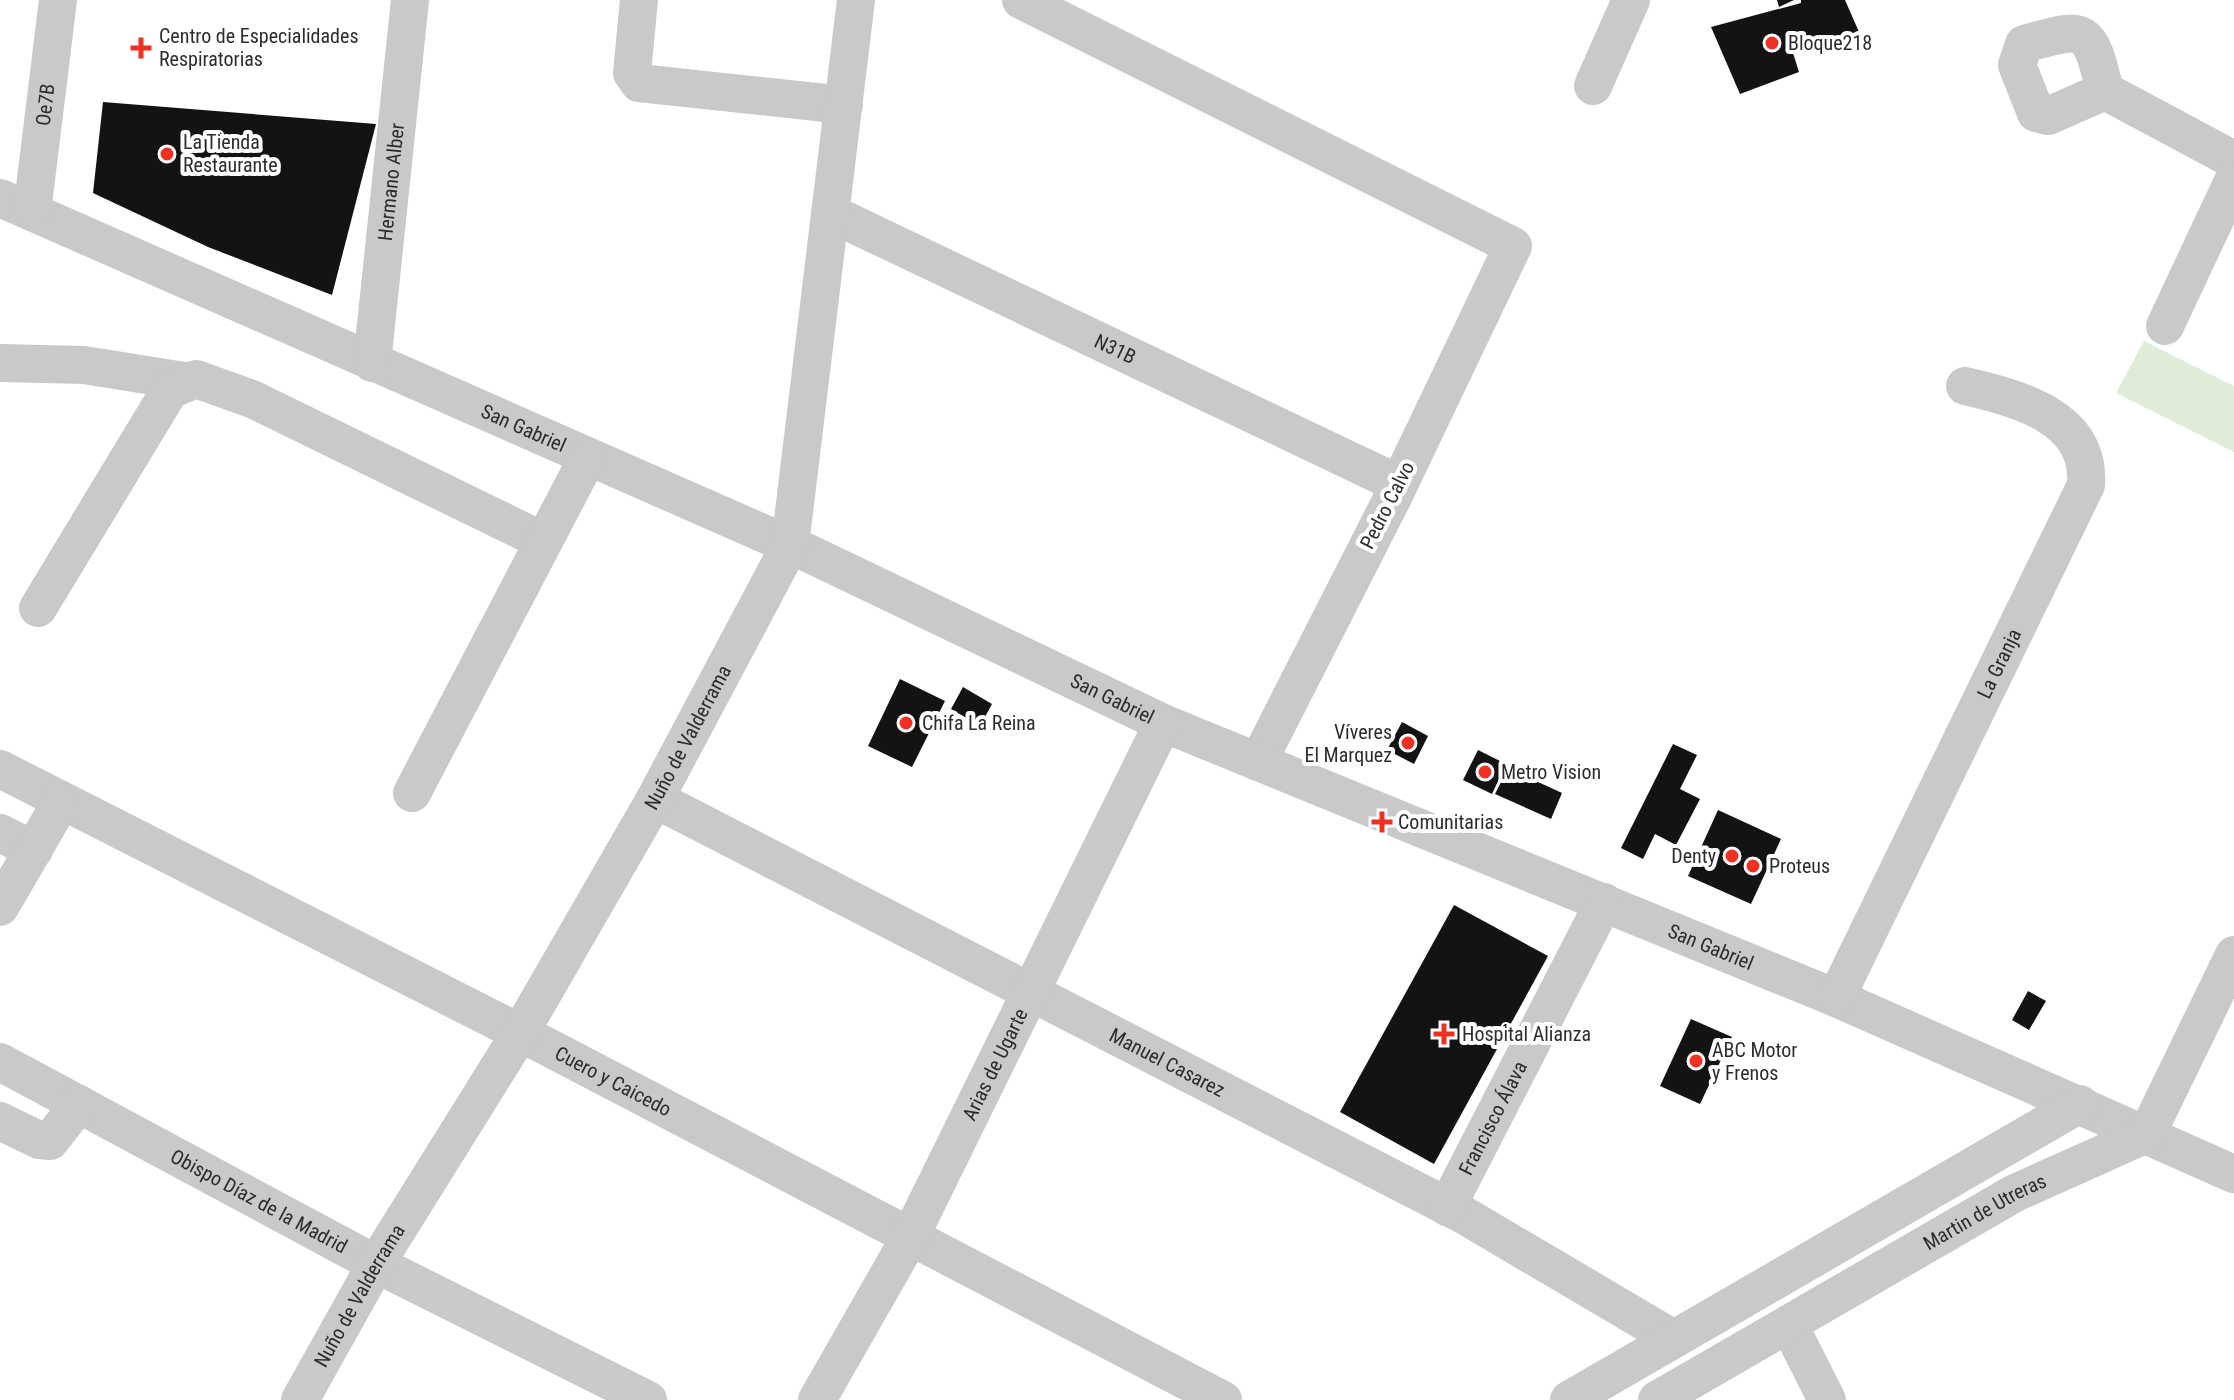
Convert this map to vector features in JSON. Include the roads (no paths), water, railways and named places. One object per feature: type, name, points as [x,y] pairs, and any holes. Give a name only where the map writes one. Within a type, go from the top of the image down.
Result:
[{"type":"street","name":"Oe7B","points":[[16,205],[58,0]]},
{"type":"street","name":"Hermano Alber","points":[[372,363],[410,0]]},
{"type":"street","points":[[639,0],[632,73],[639,83],[844,105]]},
{"type":"street","name":"Nuño de Valderrama","points":[[300,1400],[376,1264],[520,1033],[655,799],[790,545],[856,0]]},
{"type":"street","name":"Pedro Calvo","points":[[1021,0],[1513,246],[1399,484],[1258,762]]},
{"type":"street","points":[[1593,86],[1631,0]]},
{"type":"street","points":[[2105,91],[2234,160]]},
{"type":"street","points":[[2165,326],[2234,179]]},
{"type":"street","name":"San Gabriel","points":[[16,205],[790,545],[1163,723],[1836,998],[2234,1174]]},
{"type":"street","name":"N31B","points":[[830,213],[1399,484]]},
{"type":"street","points":[[0,363],[84,365],[184,381],[206,381],[252,399],[543,541]]},
{"type":"street","points":[[38,608],[170,390],[184,381]]},
{"type":"street","name":"La Granja","points":[[1836,998],[2086,485],[2078,447],[2055,417],[2012,397],[1965,386]]},
{"type":"street","points":[[412,793],[588,457]]},
{"type":"street","name":"Arias de Ugarte","points":[[817,1400],[909,1239],[1163,723]]},
{"type":"street","name":"Cuero y Caicedo","points":[[0,769],[520,1033],[909,1239],[1223,1400]]},
{"type":"street","name":"Manuel Casarez","points":[[655,799],[1447,1207],[1674,1339]]},
{"type":"street","points":[[0,907],[61,802]]},
{"type":"street","points":[[0,833],[34,850]]},
{"type":"street","name":"Francisco Álava","points":[[1447,1207],[1604,902]]},
{"type":"street","points":[[2147,1134],[2234,955]]},
{"type":"street","name":"Obispo Díaz de la Madrid","points":[[0,1062],[376,1264],[648,1400]]},
{"type":"street","points":[[0,1121],[39,1140],[50,1141],[79,1104]]},
{"type":"street","points":[[1569,1400],[2080,1104]]},
{"type":"street","name":"Martin de Utreras","points":[[1657,1400],[2015,1193],[2147,1134]]},
{"type":"street","points":[[1789,1325],[1827,1400]]},
{"type":"place","name":"Bloque218","points":[[1772,43]]},
{"type":"place","name":"Centro de Especialidades Respiratorias","points":[[141,48]]},
{"type":"place","name":"La Tienda Restaurante","points":[[167,154]]},
{"type":"place","name":"Chifa La Reina","points":[[906,723]]},
{"type":"place","name":"Víveres El Marquez","points":[[1408,743]]},
{"type":"place","name":"Metro Vision","points":[[1485,772]]},
{"type":"place","name":"Comunitarias","points":[[1382,822]]},
{"type":"place","name":"Denty","points":[[1732,856]]},
{"type":"place","name":"Proteus","points":[[1753,866]]},
{"type":"place","name":"Hospital Alianza","points":[[1444,1034]]},
{"type":"place","name":"ABC Motor y Frenos","points":[[1696,1061]]}]
